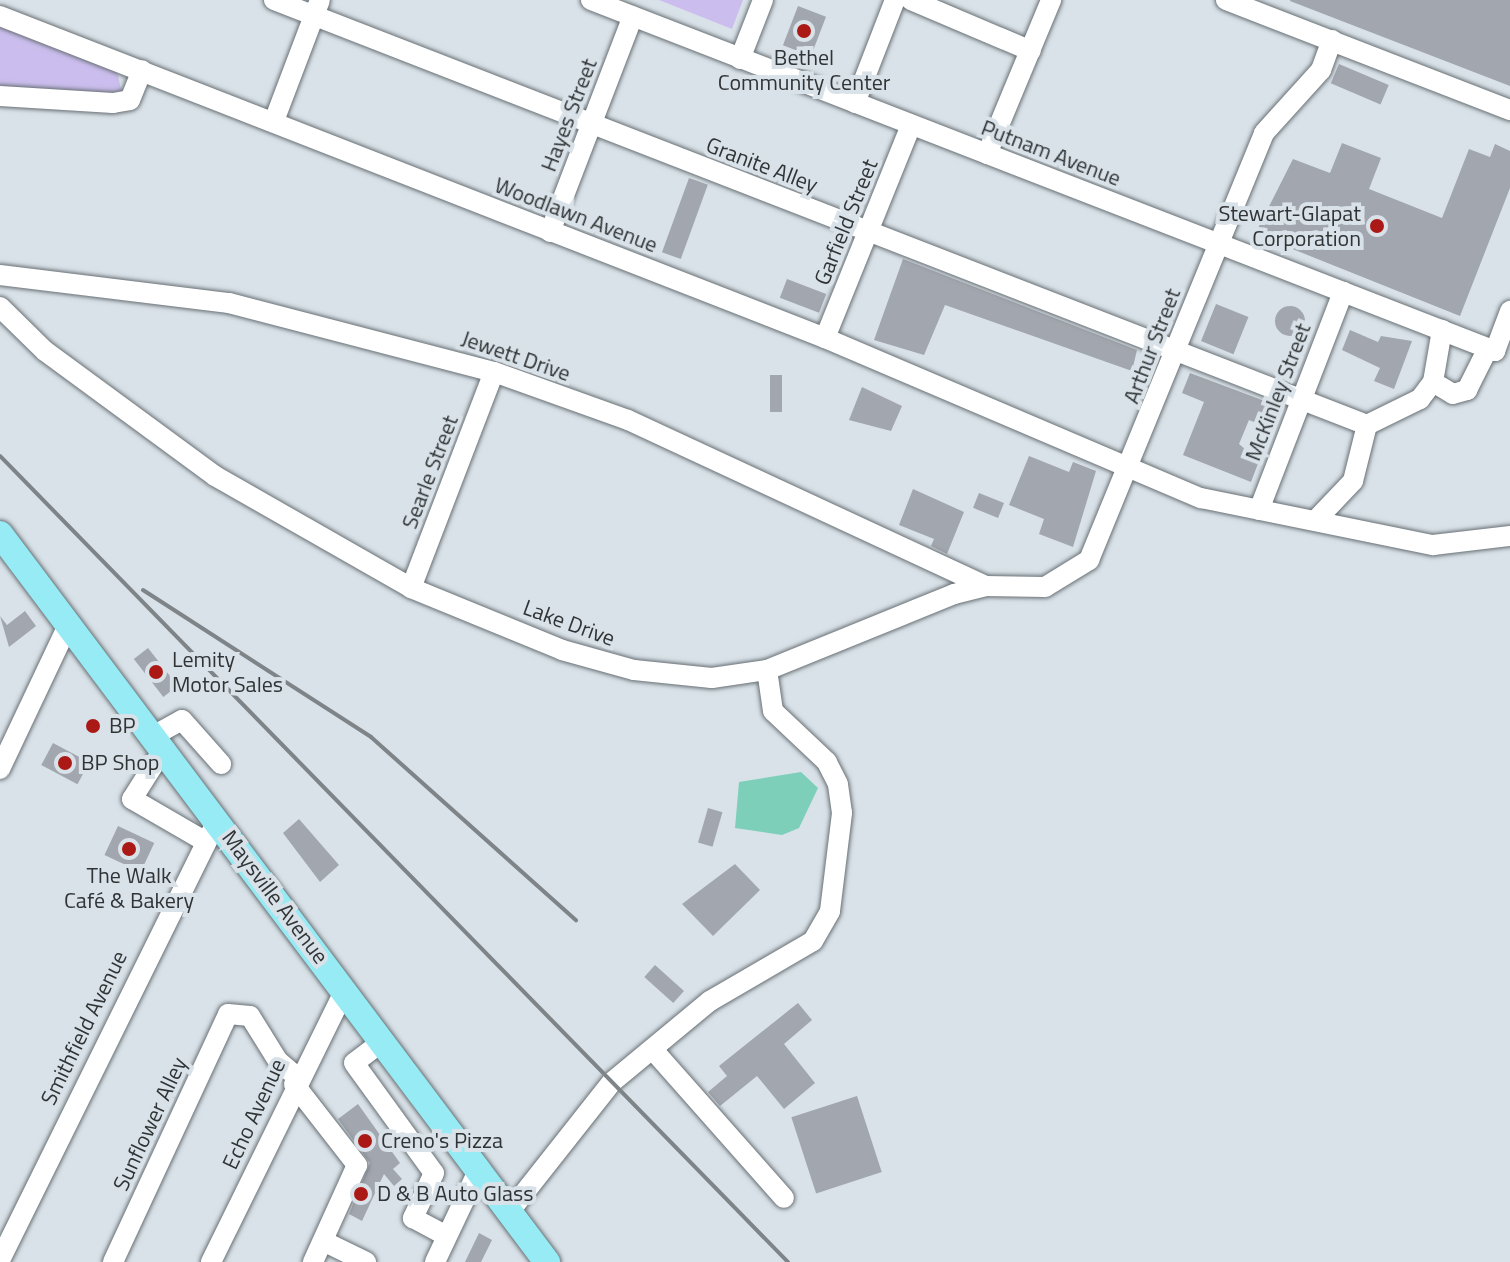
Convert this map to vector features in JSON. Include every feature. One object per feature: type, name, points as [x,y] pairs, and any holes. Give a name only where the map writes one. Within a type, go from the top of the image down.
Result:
[{"type":"main road","name":"Maysville Avenue","points":[[0,534],[158,743],[209,830],[345,990],[547,1262]]},
{"type":"street","name":"Granite Alley","points":[[274,0],[317,8],[591,125],[1367,425]]},
{"type":"street","name":"Putnam Avenue","points":[[591,0],[1491,350]]},
{"type":"street","points":[[740,59],[763,0]]},
{"type":"street","points":[[855,103],[895,0]]},
{"type":"street","points":[[911,0],[1031,51]]},
{"type":"street","points":[[987,154],[1051,0]]},
{"type":"street","points":[[1226,0],[1510,110]]},
{"type":"street","points":[[274,121],[317,8]]},
{"type":"street","name":"Woodlawn Avenue","points":[[6,11],[142,70],[825,338],[1201,498],[1433,545],[1510,536]]},
{"type":"street","name":"Hayes Street","points":[[550,232],[633,16]]},
{"type":"street","name":"Arthur Street","points":[[1131,466],[1264,133],[1321,70],[1332,40]]},
{"type":"street","points":[[0,96],[130,100],[142,70]]},
{"type":"street","name":"Garfield Street","points":[[825,338],[911,125]]},
{"type":"street","name":"Jewett Drive","points":[[0,275],[229,303],[494,372],[628,420],[985,586]]},
{"type":"street","name":"McKinley Street","points":[[1259,510],[1343,292]]},
{"type":"street","name":"Lake Drive","points":[[0,307],[45,351],[215,476],[411,588],[562,650],[634,670],[712,678],[767,670],[985,586],[1045,587],[1089,560],[1131,466]]},
{"type":"street","points":[[1433,382],[1453,394],[1467,390],[1510,311]]},
{"type":"street","points":[[1316,520],[1353,481],[1367,425],[1420,399],[1433,382],[1442,330]]},
{"type":"street","name":"Searle Street","points":[[411,588],[494,372]]},
{"type":"street","points":[[0,769],[68,625]]},
{"type":"street","points":[[510,1211],[604,1092],[710,1001],[813,941],[830,911],[842,813],[838,784],[827,762],[773,711],[767,670]]},
{"type":"street","points":[[209,830],[132,799],[158,743],[182,720],[221,764]]},
{"type":"street","name":"Smithfield Avenue","points":[[0,1260],[209,830]]},
{"type":"street","name":"Echo Avenue","points":[[211,1262],[296,1081],[345,990]]},
{"type":"street","name":"Sunflower Alley","points":[[113,1262],[234,1009],[250,1016],[296,1081]]},
{"type":"street","points":[[383,1041],[354,1063],[434,1173],[413,1218],[447,1236]]},
{"type":"street","points":[[654,1051],[784,1198]]},
{"type":"street","points":[[296,1081],[357,1165],[313,1262]]},
{"type":"street","points":[[435,1262],[479,1169]]},
{"type":"street","points":[[323,1241],[366,1262]]},
{"type":"shaded area","points":[[659,0],[743,0],[732,29]]},
{"type":"shaded area","points":[[0,26],[117,71],[122,94],[0,92]]},
{"type":"shaded area","points":[[801,772],[818,788],[799,828],[782,835],[735,828],[739,782]]},
{"type":"building","points":[[1510,0],[1510,86],[1290,1]]},
{"type":"building","name":"Bethel Community Center","points":[[798,6],[826,17],[811,56],[783,45]]},
{"type":"building","points":[[1339,64],[1389,85],[1381,104],[1331,83]]},
{"type":"building","name":"Stewart-Glapat Corporation","points":[[1342,143],[1381,158],[1369,189],[1442,218],[1469,149],[1490,157],[1495,144],[1510,151],[1510,188],[1460,316],[1255,234],[1293,159],[1330,173]]},
{"type":"building","points":[[689,178],[708,185],[681,259],[662,252]]},
{"type":"building","points":[[903,259],[1137,350],[1132,371],[945,305],[924,355],[874,340]]},
{"type":"building","points":[[787,279],[826,294],[819,313],[780,298]]},
{"type":"building","points":[[1216,304],[1248,317],[1233,354],[1201,341]]},
{"type":"building","points":[[1290,306],[1296,307],[1304,315],[1304,327],[1296,335],[1290,336],[1284,335],[1276,327],[1275,321],[1276,315],[1284,307]]},
{"type":"building","points":[[1350,330],[1378,342],[1381,336],[1412,341],[1394,389],[1374,381],[1380,368],[1342,350]]},
{"type":"building","points":[[1190,373],[1273,404],[1264,426],[1249,420],[1239,444],[1259,461],[1251,482],[1183,455],[1204,402],[1182,393]]},
{"type":"building","points":[[770,375],[782,375],[782,412],[770,412]]},
{"type":"building","points":[[862,387],[902,406],[891,431],[849,420]]},
{"type":"building","points":[[1029,456],[1069,472],[1073,462],[1096,471],[1073,547],[1039,534],[1044,519],[1009,505]]},
{"type":"building","points":[[913,489],[964,512],[947,554],[931,546],[934,539],[899,525]]},
{"type":"building","points":[[979,493],[1004,503],[998,518],[973,508]]},
{"type":"building","points":[[25,611],[36,626],[9,647],[0,616],[7,625]]},
{"type":"building","name":"Lemity Motor Sales","points":[[148,648],[178,686],[163,697],[134,659]]},
{"type":"building","name":"BP Shop","points":[[53,743],[89,762],[77,784],[41,765]]},
{"type":"building","points":[[708,808],[722,812],[712,847],[698,843]]},
{"type":"building","points":[[299,819],[339,865],[320,882],[283,833]]},
{"type":"building","name":"The Walk Café & Bakery","points":[[118,826],[154,843],[141,872],[104,855]]},
{"type":"building","points":[[735,864],[760,890],[713,936],[682,904]]},
{"type":"building","points":[[655,965],[684,991],[673,1003],[644,977]]},
{"type":"building","points":[[798,1003],[812,1020],[784,1044],[815,1083],[784,1109],[757,1076],[720,1106],[708,1092],[727,1076],[719,1066]]},
{"type":"building","points":[[857,1096],[882,1172],[816,1193],[791,1117]]},
{"type":"building","name":"Creno's Pizza","points":[[358,1104],[400,1163],[393,1169],[402,1179],[394,1186],[384,1174],[362,1221],[349,1214],[370,1163],[338,1119]]},
{"type":"building","points":[[479,1233],[492,1240],[481,1262],[465,1262]]},
{"type":"railway","points":[[0,456],[788,1262]]},
{"type":"railway","points":[[143,590],[371,737],[576,920]]},
{"type":"place","name":"Bethel Community Center","points":[[804,31]]},
{"type":"place","name":"Stewart-Glapat Corporation","points":[[1377,226]]},
{"type":"place","name":"Lemity Motor Sales","points":[[156,672]]},
{"type":"place","name":"BP","points":[[93,726]]},
{"type":"place","name":"BP Shop","points":[[65,763]]},
{"type":"place","name":"The Walk Café & Bakery","points":[[129,849]]},
{"type":"place","name":"Creno's Pizza","points":[[365,1141]]},
{"type":"place","name":"D & B Auto Glass","points":[[361,1194]]}]
